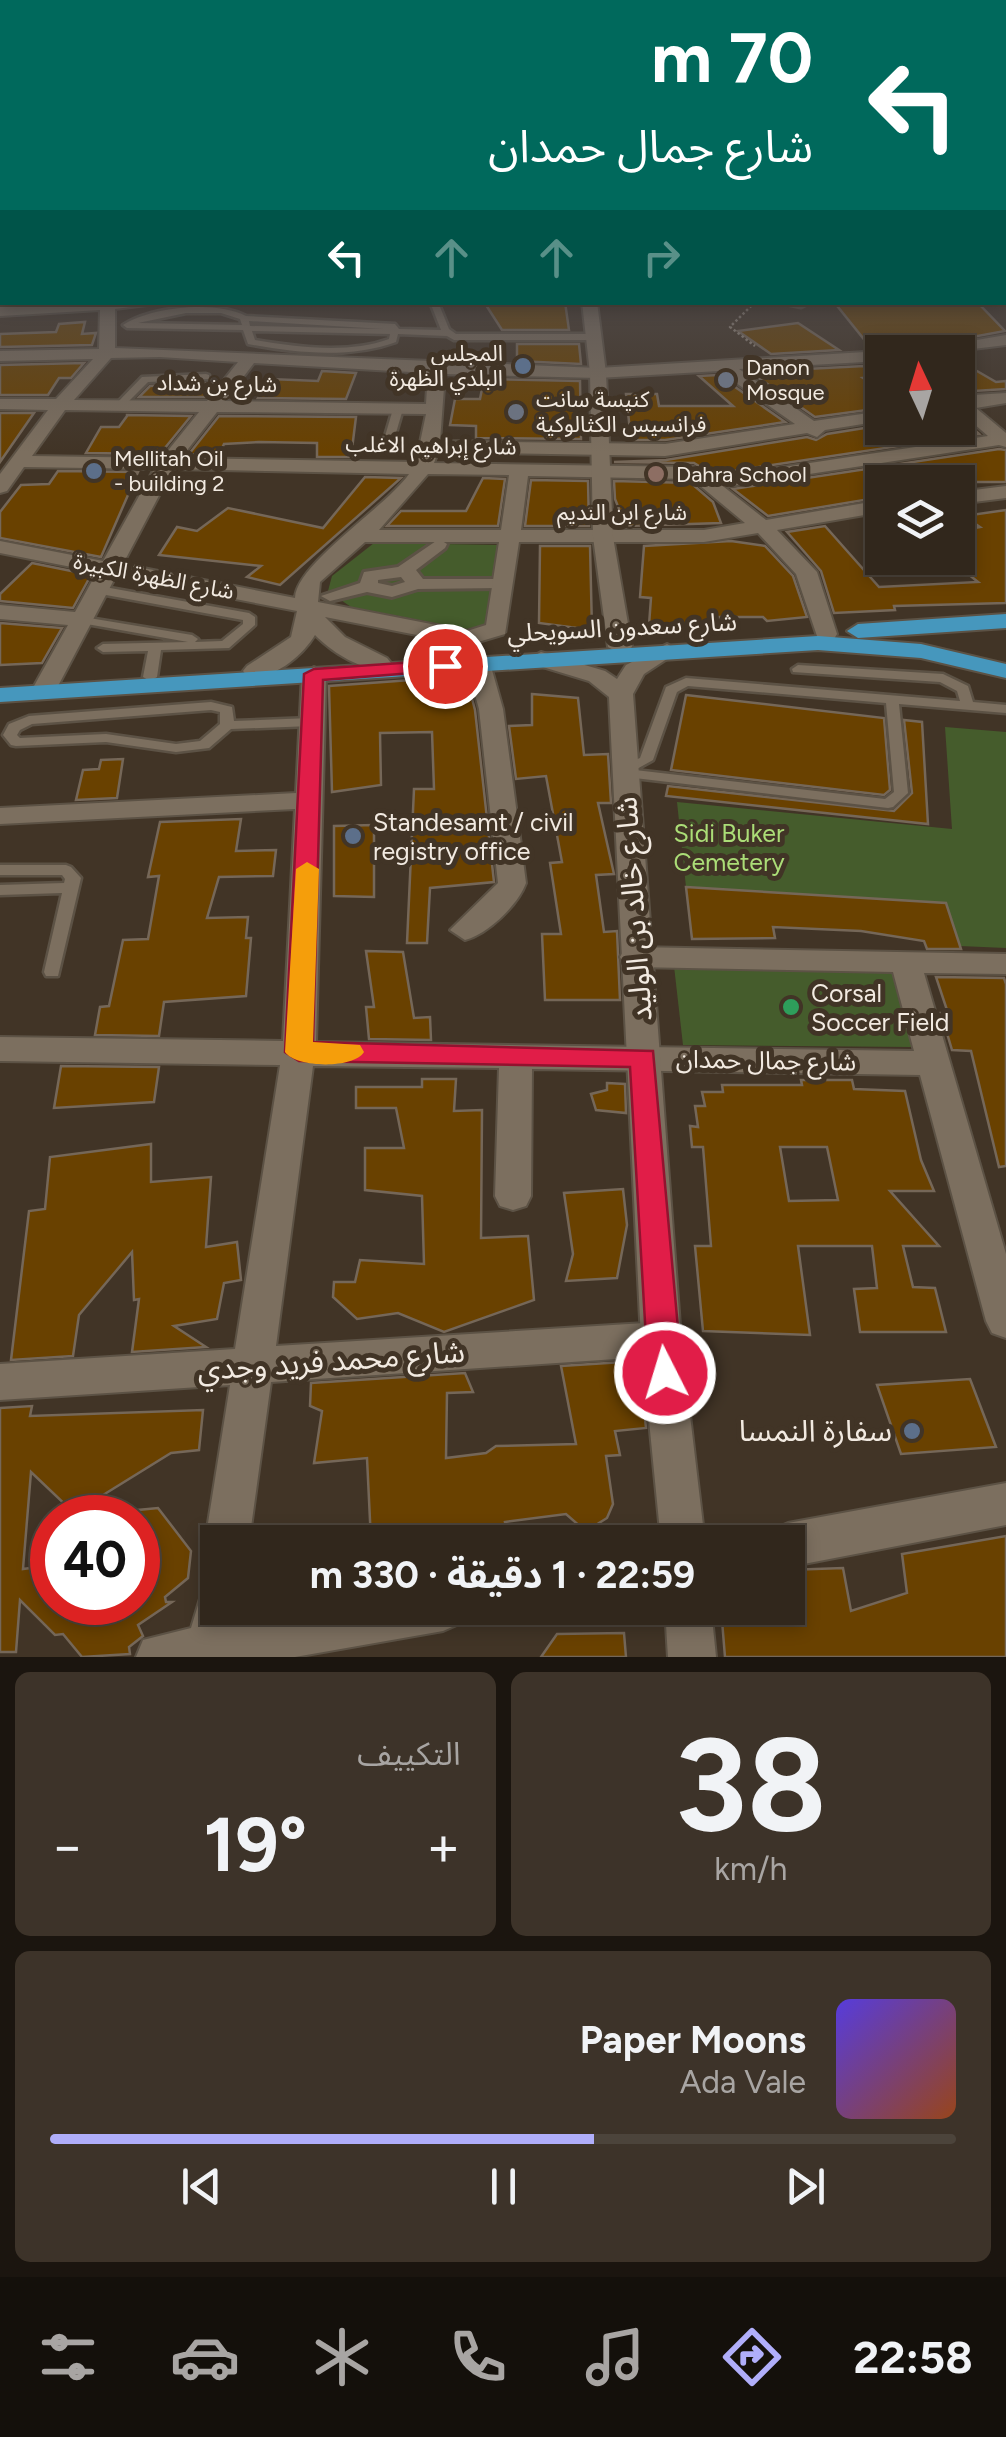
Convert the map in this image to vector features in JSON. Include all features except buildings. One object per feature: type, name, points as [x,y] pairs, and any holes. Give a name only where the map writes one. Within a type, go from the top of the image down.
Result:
[{"type":"main road","name":"شارع سعدون السويحلي","points":[[0,692],[255,670],[1006,621]]},
{"type":"main road","points":[[826,634],[944,634],[974,638],[989,650],[976,659],[959,659]]},
{"type":"main road","name":"شارع سعدون السويحلي","points":[[0,692],[46,686],[818,643],[921,651],[1000,670]]},
{"type":"street","points":[[0,312],[94,305]]},
{"type":"street","points":[[0,487],[62,404],[107,353],[108,305]]},
{"type":"street","points":[[589,305],[598,373],[603,537],[620,647]]},
{"type":"street","points":[[975,344],[1006,340]]},
{"type":"street","points":[[0,356],[251,356],[437,369],[598,373],[865,357]]},
{"type":"street","points":[[46,686],[166,465],[208,406],[251,356]]},
{"type":"street","points":[[722,365],[854,460]]},
{"type":"street","points":[[379,663],[338,645],[317,624],[319,601],[306,587],[422,470],[430,446],[437,369]]},
{"type":"street","points":[[975,401],[1006,398]]},
{"type":"street","name":"شارع بن شداد","points":[[0,404],[433,410]]},
{"type":"street","points":[[975,417],[1004,441]]},
{"type":"street","points":[[430,446],[665,450],[865,419]]},
{"type":"street","name":"شارع إبراهيم الاغلب","points":[[0,449],[24,456],[166,465],[701,478],[1004,441]]},
{"type":"street","points":[[665,450],[764,529],[806,572],[826,634]]},
{"type":"street","points":[[512,537],[519,472]]},
{"type":"street","points":[[975,496],[1006,492]]},
{"type":"street","name":"شارع ابن النديم","points":[[360,536],[704,536],[865,509]]},
{"type":"street","name":"شارع الظهرة الكبيرة","points":[[0,547],[319,601],[458,637],[486,635],[497,629],[512,537]]},
{"type":"street","points":[[319,601],[368,586],[382,592],[402,592],[438,544]]},
{"type":"street","points":[[409,578],[494,584]]},
{"type":"street","points":[[255,670],[297,645],[306,634],[319,601]]},
{"type":"street","points":[[0,612],[82,619]]},
{"type":"street","points":[[540,659],[597,676],[621,694],[634,670],[667,651]]},
{"type":"street","points":[[465,930],[497,904],[512,883],[494,726],[478,663]]},
{"type":"street","points":[[230,1525],[299,1052],[314,674]]},
{"type":"street","name":"شارع خالد بن الوليد","points":[[621,694],[662,1339],[681,1525]]},
{"type":"street","points":[[0,816],[310,800]]},
{"type":"street","points":[[635,957],[1006,964]]},
{"type":"street","points":[[905,960],[1006,1321]]},
{"type":"street","name":"شارع جمال حمدان","points":[[0,1050],[934,1063]]},
{"type":"street","points":[[513,1196],[516,1055]]},
{"type":"street","name":"شارع محمد فريد وجدي","points":[[0,1382],[662,1339]]},
{"type":"street","points":[[805,1543],[1006,1504]]},
{"type":"street","points":[[160,1657],[213,1638],[313,1625]]},
{"type":"street","points":[[689,1625],[692,1657]]},
{"type":"lane","points":[[435,305],[447,333]]},
{"type":"lane","points":[[128,326],[137,317],[150,314],[239,312],[244,318],[247,338],[260,344],[354,348],[382,346],[394,335],[395,326],[244,318]]},
{"type":"lane","points":[[107,326],[394,335],[447,333],[464,338],[594,337]]},
{"type":"lane","points":[[120,404],[145,379],[206,377]]},
{"type":"lane","points":[[388,444],[398,409]]},
{"type":"lane","points":[[99,590],[248,617],[249,624],[226,645],[103,648]]},
{"type":"lane","points":[[82,619],[226,645]]},
{"type":"lane","points":[[141,711],[155,647]]},
{"type":"lane","points":[[798,669],[926,675],[958,684],[968,706]]},
{"type":"lane","points":[[925,703],[926,675]]},
{"type":"lane","points":[[625,771],[646,760],[678,684],[706,681],[1002,708]]},
{"type":"lane","points":[[625,771],[875,804],[894,803],[901,793],[892,700]]},
{"type":"lane","points":[[227,725],[226,710],[211,706],[29,720],[14,727],[10,735],[16,742],[106,738],[176,748],[204,744],[227,725],[311,722]]},
{"type":"lane","points":[[106,738],[110,714]]},
{"type":"lane","points":[[0,870],[66,870],[72,878],[52,972]]},
{"type":"lane","points":[[0,890],[70,888]]},
{"type":"path","points":[[752,305],[730,327],[777,362]]},
{"type":"green space","points":[[374,543],[503,545],[487,624],[467,629],[351,607],[328,591],[332,576]]},
{"type":"green space","name":"Sidi Buker Cemetery","points":[[945,727],[1006,732],[1006,948],[960,946],[946,903],[686,887],[677,802],[952,829]]},
{"type":"green space","name":"Corsal Soccer Field","points":[[674,966],[892,968],[914,1047],[683,1045]]},
{"type":"slow traffic","points":[[307,869],[299,1052],[351,1052]]},
{"type":"place","name":"المجلس البلدي الظهرة","points":[[523,366]]},
{"type":"place","name":"Danon Mosque","points":[[726,380]]},
{"type":"place","name":"كنيسة سانت فرانسيس الكثالوكية","points":[[516,412]]},
{"type":"place","name":"Mellitah Oil - building 2","points":[[94,471]]},
{"type":"place","name":"Dahra School","points":[[656,474]]},
{"type":"place","name":"Standesamt / civil registry office","points":[[353,836]]},
{"type":"place","name":"Corsal Soccer Field","points":[[791,1007]]},
{"type":"place","name":"سفارة النمسا","points":[[912,1431]]},
{"type":"route","points":[[445,666],[314,674],[299,1052],[643,1058],[665,1373]]}]
